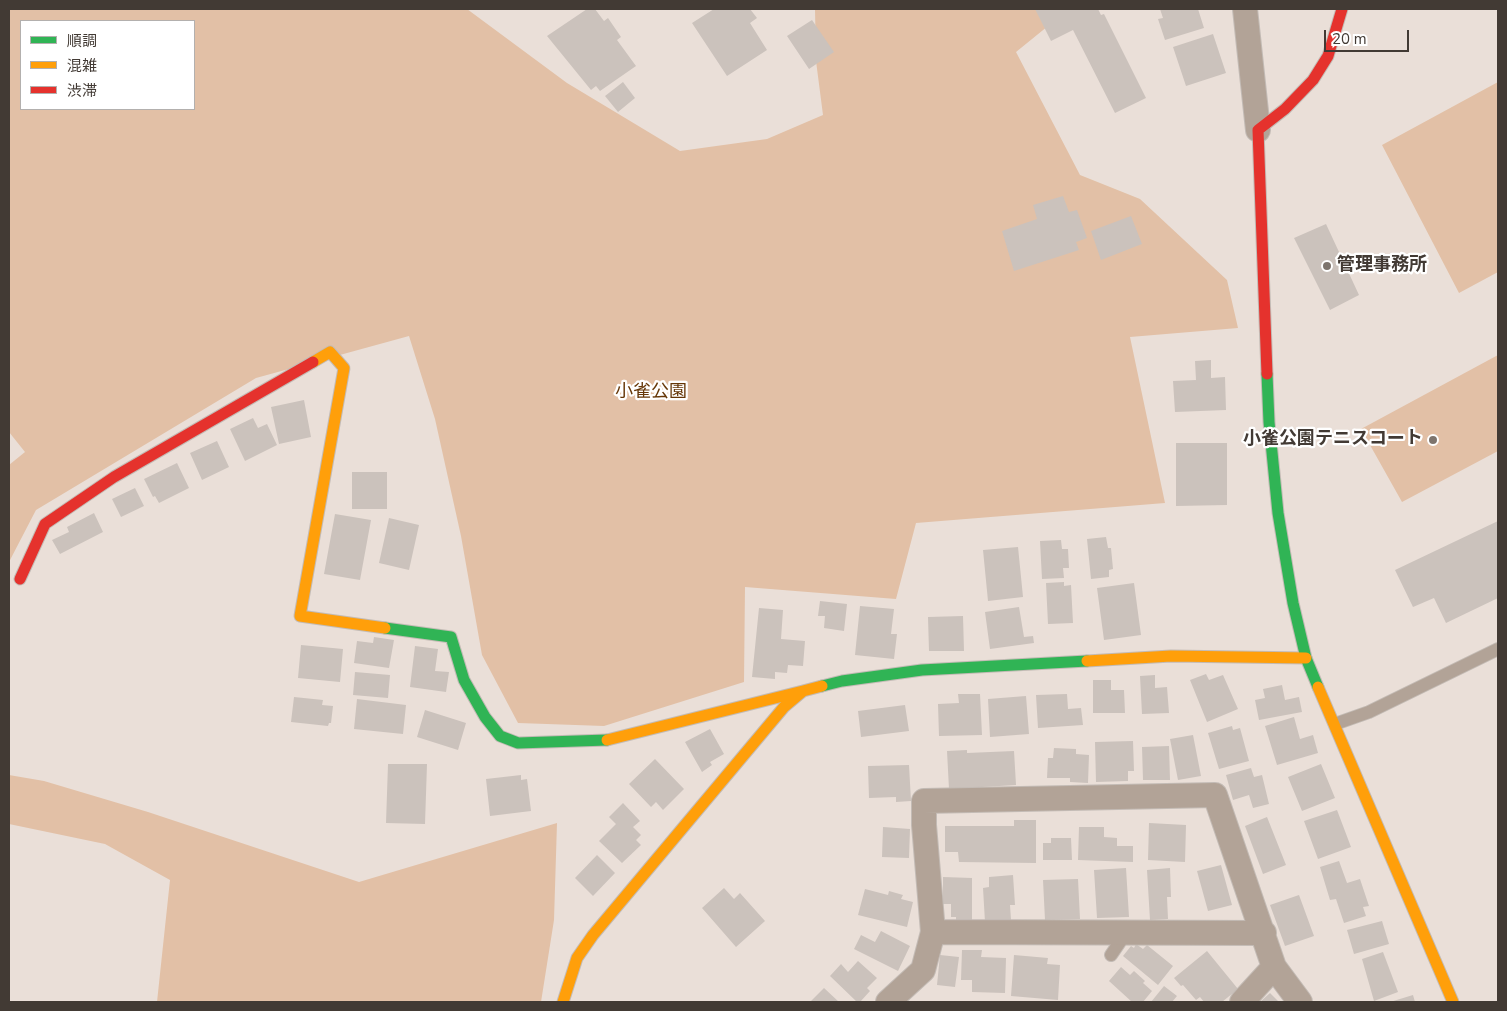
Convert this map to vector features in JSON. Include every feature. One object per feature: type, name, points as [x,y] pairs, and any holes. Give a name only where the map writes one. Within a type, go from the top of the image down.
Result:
[{"type":"street","points":[[1245,9],[1258,130],[1269,422],[1278,513],[1293,603],[1306,658],[1453,1002]]},
{"type":"street","points":[[1258,130],[1284,109],[1313,80],[1328,56],[1342,9]]},
{"type":"street","points":[[14,581],[45,524],[114,477],[330,352],[344,368],[300,616],[451,637],[464,680],[485,717],[500,736],[518,743],[604,741],[739,708],[842,680],[922,670],[1171,656],[1306,658]]},
{"type":"street","points":[[563,1002],[577,958],[592,934],[784,707],[803,690]]},
{"type":"street","points":[[888,1002],[923,970],[933,932],[924,825],[924,802],[1215,795],[1264,933],[1274,967],[1300,1002]]},
{"type":"street","points":[[933,932],[1264,933]]},
{"type":"street","points":[[1242,1002],[1274,967]]},
{"type":"lane","points":[[1335,724],[1369,712],[1498,649]]},
{"type":"lane","points":[[1111,955],[1126,933]]},
{"type":"green space","name":"小雀公園","points":[[9,9],[467,9],[567,83],[680,151],[767,139],[823,115],[816,61],[815,9],[1069,9],[1016,52],[1080,175],[1140,199],[1227,280],[1238,328],[1130,337],[1165,503],[916,523],[896,599],[745,587],[744,682],[604,726],[518,723],[482,655],[461,536],[435,419],[409,336],[256,378],[36,510],[9,562],[9,465],[25,452],[9,432]]},
{"type":"green space","points":[[1498,82],[1498,272],[1459,293],[1382,145]]},
{"type":"green space","name":"小雀公園テニスコート","points":[[1498,355],[1498,451],[1402,502],[1361,429]]},
{"type":"green space","points":[[9,775],[44,781],[148,812],[359,882],[557,823],[554,920],[541,1002],[157,1002],[170,880],[105,844],[9,824]]},
{"type":"building","points":[[587,9],[595,9],[604,21],[608,18],[621,37],[617,40],[636,66],[600,91],[596,86],[591,90],[547,36]]},
{"type":"building","points":[[714,9],[750,9],[757,18],[750,23],[767,50],[727,76],[692,23]]},
{"type":"building","points":[[1035,9],[1098,9],[1101,15],[1104,14],[1146,98],[1115,113],[1073,30],[1051,41]]},
{"type":"building","points":[[1160,9],[1198,9],[1204,28],[1165,40],[1158,19],[1163,18]]},
{"type":"building","points":[[812,20],[834,52],[809,69],[787,36]]},
{"type":"building","points":[[1213,34],[1226,73],[1186,86],[1173,47]]},
{"type":"building","points":[[623,82],[635,98],[618,112],[605,96]]},
{"type":"building","points":[[1063,196],[1069,212],[1077,210],[1087,238],[1076,242],[1079,250],[1014,271],[1002,231],[1037,219],[1033,205]]},
{"type":"building","points":[[1131,216],[1142,244],[1101,260],[1091,231]]},
{"type":"building","name":"管理事務所","points":[[1326,224],[1359,295],[1330,310],[1294,238]]},
{"type":"building","points":[[1211,360],[1211,378],[1225,377],[1226,410],[1175,412],[1173,381],[1196,380],[1195,361]]},
{"type":"building","points":[[304,400],[311,437],[279,444],[271,407]]},
{"type":"building","points":[[253,418],[258,428],[267,424],[277,445],[245,461],[230,429]]},
{"type":"building","points":[[217,441],[229,467],[202,480],[190,453]]},
{"type":"building","points":[[1176,443],[1227,443],[1227,505],[1176,506]]},
{"type":"building","points":[[177,463],[189,488],[159,503],[155,496],[153,497],[144,479]]},
{"type":"building","points":[[352,472],[387,472],[387,509],[352,509]]},
{"type":"building","points":[[135,488],[144,506],[121,517],[112,499]]},
{"type":"building","points":[[94,513],[103,532],[60,554],[52,540],[69,532],[67,527]]},
{"type":"building","points":[[335,514],[371,520],[360,580],[324,574]]},
{"type":"building","points":[[389,518],[419,525],[409,570],[379,563]]},
{"type":"building","points":[[1498,521],[1498,598],[1446,623],[1434,598],[1413,607],[1395,570]]},
{"type":"building","points":[[1106,537],[1108,548],[1111,548],[1113,569],[1109,570],[1109,577],[1091,579],[1087,539]]},
{"type":"building","points":[[1061,540],[1062,549],[1068,549],[1069,568],[1063,568],[1064,578],[1042,579],[1040,541]]},
{"type":"building","points":[[1018,547],[1023,597],[988,601],[983,550]]},
{"type":"building","points":[[1064,582],[1064,586],[1071,585],[1073,623],[1048,624],[1046,583]]},
{"type":"building","points":[[1134,583],[1141,635],[1104,640],[1097,588]]},
{"type":"building","points":[[820,601],[847,604],[844,631],[824,628],[825,616],[818,616]]},
{"type":"building","points":[[860,606],[894,609],[891,634],[897,634],[894,659],[855,655]]},
{"type":"building","points":[[1019,607],[1024,637],[1033,636],[1034,643],[990,649],[985,612]]},
{"type":"building","points":[[759,608],[783,610],[781,639],[805,641],[803,666],[788,665],[787,673],[775,672],[775,679],[752,677]]},
{"type":"building","points":[[963,616],[964,651],[929,651],[928,617]]},
{"type":"building","points":[[374,637],[394,640],[389,668],[354,663],[357,641],[373,643]]},
{"type":"building","points":[[301,645],[343,649],[340,682],[298,678]]},
{"type":"building","points":[[415,646],[438,649],[435,671],[449,672],[446,692],[410,687]]},
{"type":"building","points":[[355,672],[390,675],[388,698],[353,695]]},
{"type":"building","points":[[1206,674],[1209,680],[1223,675],[1238,709],[1207,722],[1190,680]]},
{"type":"building","points":[[1155,675],[1155,688],[1167,687],[1169,713],[1142,714],[1140,676]]},
{"type":"building","points":[[1093,680],[1111,680],[1111,690],[1124,690],[1125,713],[1093,713]]},
{"type":"building","points":[[1282,685],[1285,700],[1299,697],[1302,712],[1259,720],[1255,700],[1265,698],[1263,689]]},
{"type":"building","points":[[958,694],[980,694],[982,735],[939,736],[938,704],[959,703]]},
{"type":"building","points":[[1067,694],[1068,709],[1081,708],[1083,725],[1038,728],[1036,695]]},
{"type":"building","points":[[1026,696],[1029,734],[990,737],[988,699]]},
{"type":"building","points":[[294,697],[323,700],[322,705],[333,706],[331,723],[328,726],[291,722]]},
{"type":"building","points":[[357,699],[406,705],[403,734],[354,729]]},
{"type":"building","points":[[905,705],[909,731],[861,737],[858,711]]},
{"type":"building","points":[[425,710],[466,723],[458,750],[417,737]]},
{"type":"building","points":[[1294,717],[1300,739],[1313,735],[1318,753],[1277,765],[1265,726]]},
{"type":"building","points":[[1232,726],[1233,730],[1240,728],[1249,761],[1219,769],[1208,733]]},
{"type":"building","points":[[710,729],[724,754],[710,762],[712,765],[702,772],[685,742]]},
{"type":"building","points":[[1193,735],[1201,776],[1178,780],[1170,739]]},
{"type":"building","points":[[1133,741],[1134,771],[1128,771],[1128,781],[1096,782],[1095,742]]},
{"type":"building","points":[[1169,746],[1170,780],[1143,780],[1142,747]]},
{"type":"building","points":[[1054,748],[1076,749],[1076,754],[1089,755],[1088,783],[1070,782],[1070,778],[1047,778],[1048,758],[1053,758]]},
{"type":"building","points":[[967,750],[967,753],[1014,751],[1016,785],[949,789],[947,751]]},
{"type":"building","points":[[655,759],[684,789],[663,810],[656,802],[651,807],[629,784]]},
{"type":"building","points":[[388,764],[427,764],[425,824],[386,823]]},
{"type":"building","points":[[1321,764],[1335,798],[1302,811],[1288,777]]},
{"type":"building","points":[[909,765],[911,801],[896,802],[896,797],[869,798],[868,766]]},
{"type":"building","points":[[1251,768],[1254,777],[1262,775],[1269,804],[1253,808],[1249,795],[1233,800],[1226,775]]},
{"type":"building","points":[[521,775],[521,780],[527,779],[531,811],[490,816],[486,779]]},
{"type":"building","points":[[623,803],[640,821],[633,827],[641,835],[636,840],[641,845],[622,863],[599,841],[616,824],[609,817]]},
{"type":"building","points":[[1337,810],[1351,847],[1318,859],[1304,821]]},
{"type":"building","points":[[1267,817],[1286,865],[1263,874],[1245,826]]},
{"type":"building","points":[[1014,820],[1036,820],[1036,863],[959,862],[958,852],[945,852],[945,826],[1014,826]]},
{"type":"building","points":[[1149,823],[1186,825],[1185,862],[1148,860]]},
{"type":"building","points":[[883,827],[910,829],[909,858],[882,857]]},
{"type":"building","points":[[1079,827],[1104,827],[1104,837],[1117,838],[1117,846],[1133,846],[1133,862],[1078,860]]},
{"type":"building","points":[[1051,838],[1071,838],[1072,860],[1043,860],[1043,843],[1051,843]]},
{"type":"building","points":[[597,855],[615,873],[593,896],[575,878]]},
{"type":"building","points":[[1339,861],[1347,883],[1360,879],[1369,906],[1363,907],[1366,916],[1344,923],[1336,899],[1330,900],[1320,867]]},
{"type":"building","points":[[1221,865],[1232,905],[1208,911],[1197,871]]},
{"type":"building","points":[[1126,868],[1129,917],[1097,918],[1094,870]]},
{"type":"building","points":[[1170,868],[1171,897],[1167,897],[1168,919],[1150,920],[1147,870]]},
{"type":"building","points":[[1013,875],[1015,905],[1010,905],[1011,920],[985,922],[983,888],[989,887],[989,877]]},
{"type":"building","points":[[943,877],[972,878],[972,922],[956,922],[956,917],[951,917],[951,904],[943,904]]},
{"type":"building","points":[[1078,879],[1080,919],[1045,920],[1043,880]]},
{"type":"building","points":[[724,888],[734,899],[740,893],[765,921],[736,947],[702,908]]},
{"type":"building","points":[[865,889],[888,895],[889,891],[903,895],[901,899],[913,902],[907,927],[858,915]]},
{"type":"building","points":[[1299,895],[1314,936],[1285,946],[1270,905]]},
{"type":"building","points":[[1382,921],[1389,944],[1354,954],[1347,930]]},
{"type":"building","points":[[881,931],[910,946],[898,971],[854,949],[861,935],[875,942]]},
{"type":"building","points":[[1136,944],[1143,949],[1147,945],[1173,966],[1158,985],[1123,956],[1131,946],[1134,948]]},
{"type":"building","points":[[962,950],[982,950],[981,957],[1006,958],[1005,993],[972,992],[972,980],[961,980]]},
{"type":"building","points":[[1207,951],[1238,989],[1222,1002],[1204,1002],[1200,997],[1196,1000],[1174,978]]},
{"type":"building","points":[[1383,952],[1398,992],[1374,1001],[1362,959]]},
{"type":"building","points":[[940,955],[959,957],[955,987],[937,985]]},
{"type":"building","points":[[1014,955],[1048,958],[1047,964],[1060,965],[1058,1000],[1011,996]]},
{"type":"building","points":[[858,961],[877,978],[867,988],[870,991],[860,1002],[857,1002],[830,976],[841,964],[848,972]]},
{"type":"building","points":[[1121,967],[1130,975],[1134,971],[1152,991],[1143,1002],[1132,1002],[1109,981]]},
{"type":"building","points":[[1164,986],[1177,996],[1172,1002],[1151,1002]]},
{"type":"building","points":[[824,988],[839,1002],[810,1002]]},
{"type":"building","points":[[1270,993],[1279,1002],[1260,1002]]},
{"type":"building","points":[[1413,995],[1415,1002],[1390,1002]]},
{"type":"traffic: fast","points":[[1267,374],[1269,422],[1278,513],[1293,603],[1306,658],[1318,687]]},
{"type":"traffic: fast","points":[[385,628],[451,637],[464,680],[485,717],[500,736],[518,743],[607,740]]},
{"type":"traffic: fast","points":[[822,686],[842,681],[922,670],[1087,661]]},
{"type":"traffic: slow","points":[[313,362],[330,352],[344,368],[300,616],[385,628]]},
{"type":"traffic: slow","points":[[1087,661],[1171,656],[1306,658]]},
{"type":"traffic: slow","points":[[563,1002],[577,958],[593,935],[784,707],[803,691],[822,686]]},
{"type":"traffic: slow","points":[[1318,687],[1453,1002]]},
{"type":"traffic: slow","points":[[607,740],[803,691]]},
{"type":"traffic: jam","points":[[1267,374],[1258,130],[1285,109],[1313,80],[1328,56],[1342,9]]},
{"type":"traffic: jam","points":[[20,579],[45,524],[114,477],[313,362]]},
{"type":"place","name":"管理事務所","points":[[1327,266]]},
{"type":"place","name":"小雀公園テニスコート","points":[[1433,440]]}]
